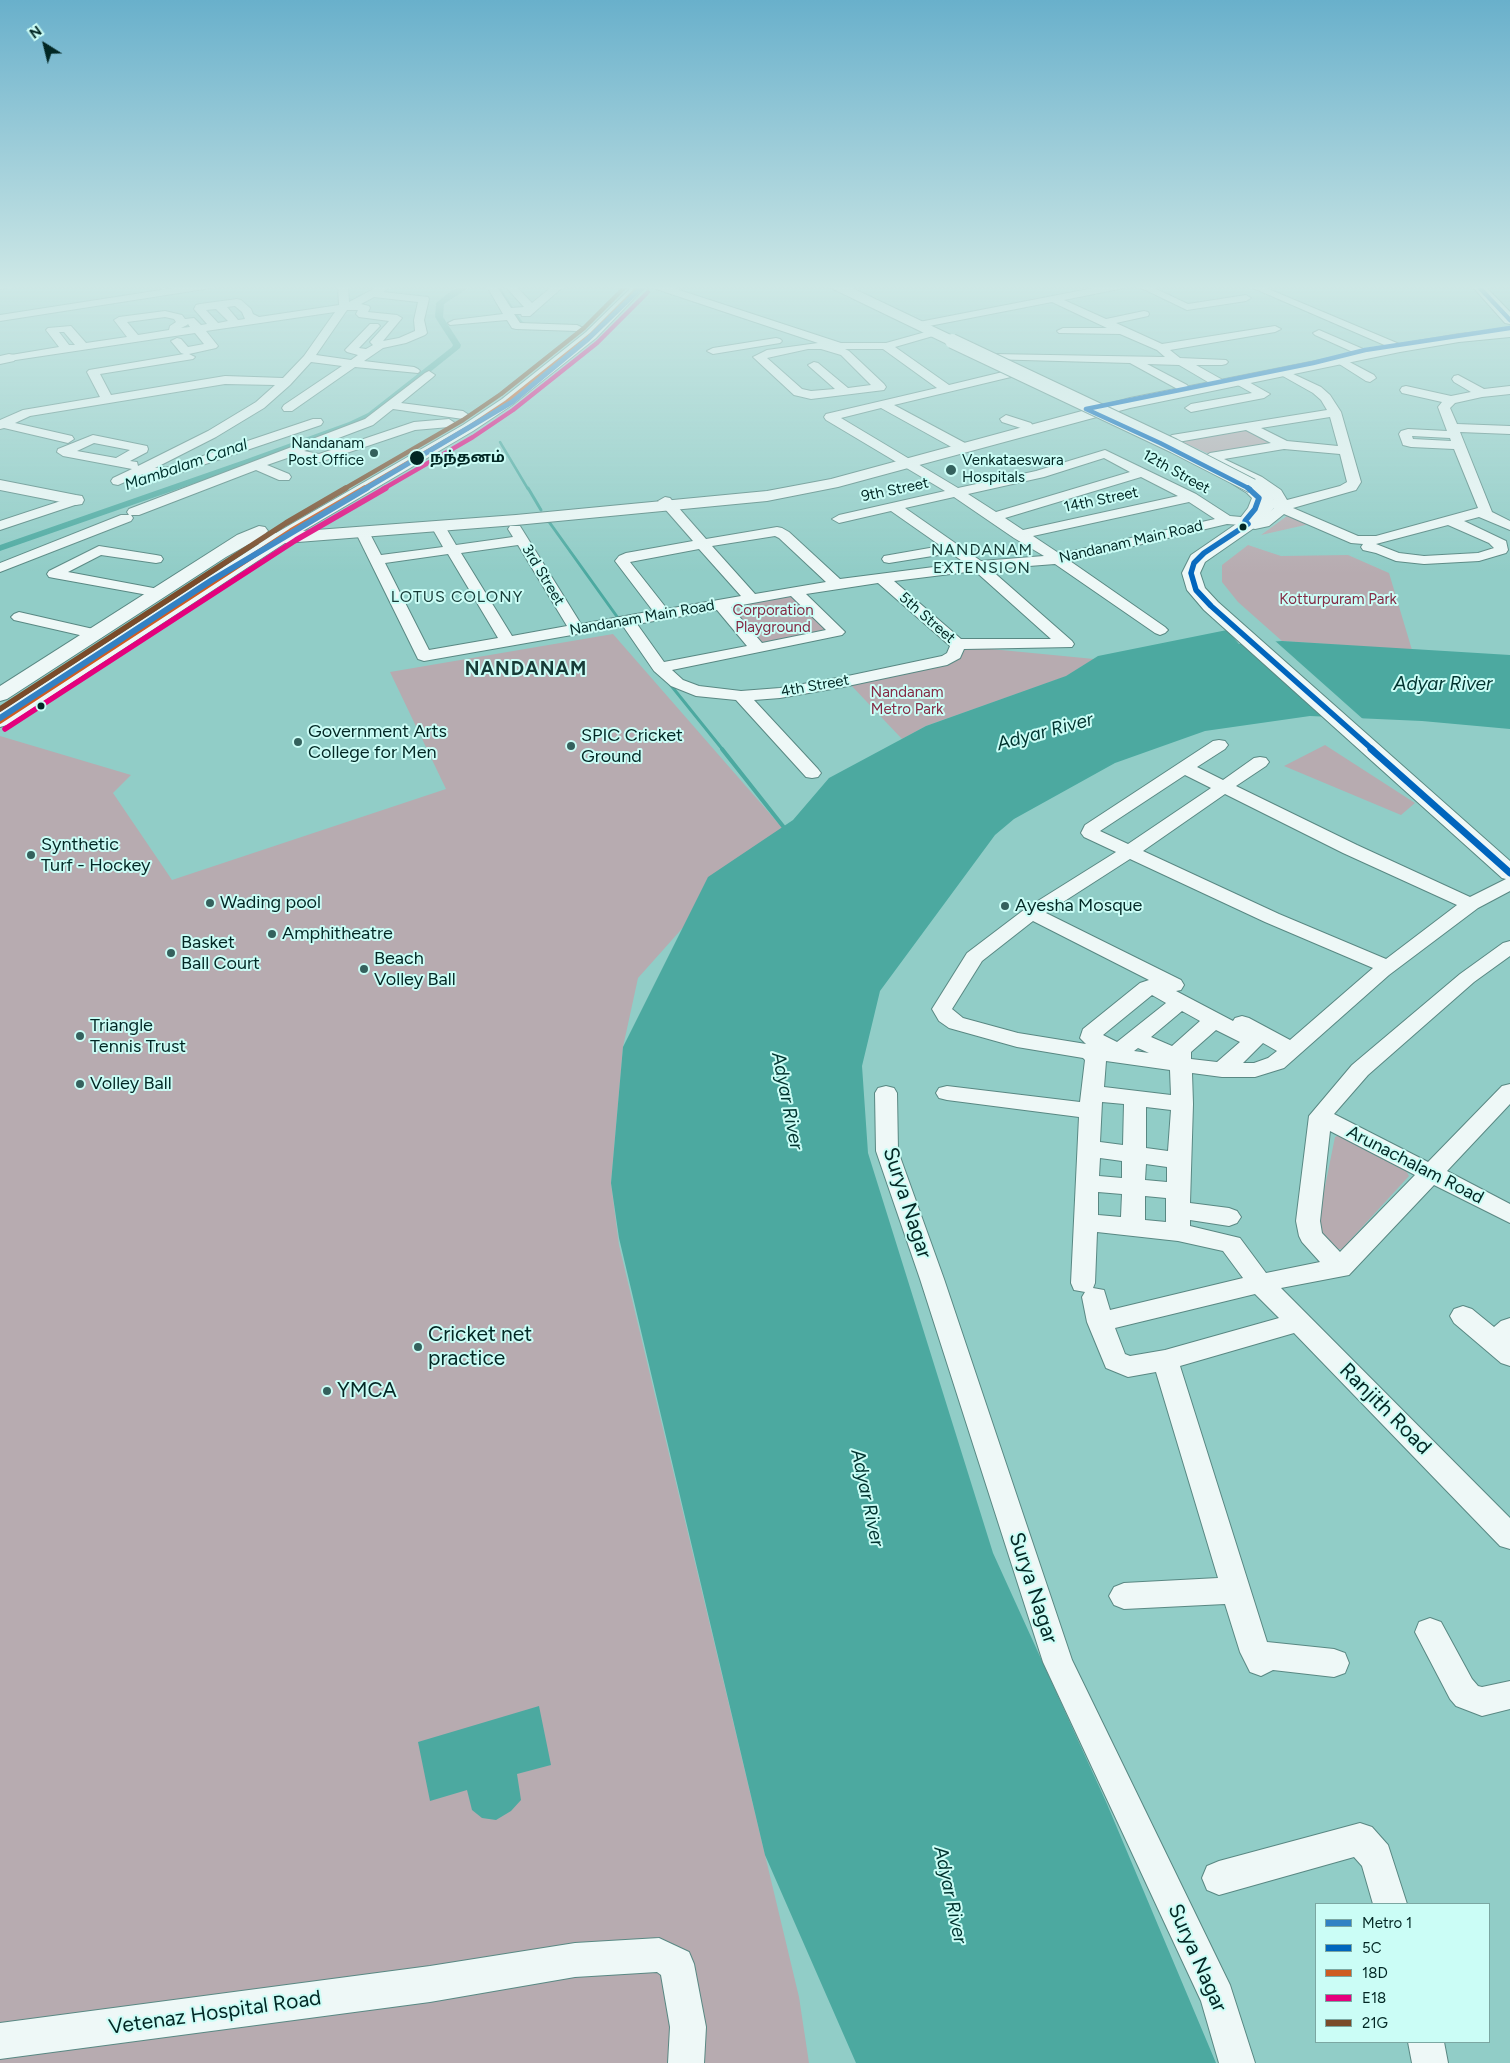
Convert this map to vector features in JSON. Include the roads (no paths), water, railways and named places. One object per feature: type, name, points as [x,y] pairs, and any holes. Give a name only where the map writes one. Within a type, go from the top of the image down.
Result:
[{"type":"main road","points":[[0,695],[249,536],[486,402],[513,381]]},
{"type":"main road","points":[[0,721],[286,535],[489,414],[530,381]]},
{"type":"main road","points":[[1037,381],[1174,446],[1252,486],[1267,502],[1266,507],[1260,517],[1208,562],[1204,570],[1204,580],[1209,590],[1229,616],[1508,871]]},
{"type":"main road","points":[[906,463],[1027,426],[1183,388],[1221,381]]},
{"type":"main road","points":[[286,535],[767,496],[832,484],[1095,409],[1239,381]]},
{"type":"main road","points":[[0,485],[69,503]]},
{"type":"main road","points":[[0,494],[69,503]]},
{"type":"main road","points":[[242,564],[278,548],[326,535],[355,530],[516,520],[667,503]]},
{"type":"main road","points":[[322,514],[333,523],[355,530]]},
{"type":"main road","points":[[249,536],[326,535]]},
{"type":"street","points":[[99,381],[106,392]]},
{"type":"street","points":[[1,425],[27,413],[106,392],[212,381]]},
{"type":"street","points":[[264,381],[286,382]]},
{"type":"street","points":[[288,408],[327,381]]},
{"type":"street","points":[[0,568],[255,465],[369,422],[421,381]]},
{"type":"street","points":[[786,381],[798,392],[811,395],[880,387],[874,381]]},
{"type":"street","points":[[833,381],[845,392]]},
{"type":"street","points":[[884,381],[909,400]]},
{"type":"street","points":[[935,381],[948,390]]},
{"type":"street","points":[[982,381],[830,417],[957,493],[1058,559],[1160,630]]},
{"type":"street","points":[[1028,381],[1172,438],[1258,480],[1276,493],[1281,501],[1260,517]]},
{"type":"street","points":[[1036,381],[1095,409],[1252,490],[1259,498],[1255,510],[1260,517]]},
{"type":"street","points":[[1171,381],[1183,388]]},
{"type":"street","points":[[1191,408],[1264,394],[1241,381]]},
{"type":"street","points":[[1260,517],[1292,503],[1352,487],[1354,482],[1335,412],[1326,398],[1317,390],[1300,381]]},
{"type":"street","points":[[1462,381],[1482,393]]},
{"type":"street","points":[[118,481],[212,434],[260,404],[286,382]]},
{"type":"street","points":[[1406,390],[1451,400],[1482,393],[1510,390]]},
{"type":"street","points":[[1451,400],[1444,407],[1486,513],[1510,526]]},
{"type":"street","points":[[882,404],[960,446]]},
{"type":"street","points":[[390,405],[456,419]]},
{"type":"street","points":[[1172,438],[1335,412]]},
{"type":"street","points":[[1006,418],[1027,426]]},
{"type":"street","points":[[292,451],[316,459],[414,426],[456,419]]},
{"type":"street","points":[[118,462],[142,449],[93,439],[72,442],[63,452],[118,462],[143,470],[171,471],[317,422]]},
{"type":"street","points":[[1,425],[131,455]]},
{"type":"street","points":[[1249,427],[1284,445]]},
{"type":"street","points":[[1456,436],[1510,430]]},
{"type":"street","points":[[92,457],[120,444]]},
{"type":"street","points":[[1210,457],[1284,445],[1345,451]]},
{"type":"street","name":"12th Street","points":[[1108,454],[1191,498],[1227,520]]},
{"type":"street","name":"9th Street","points":[[839,519],[1039,474],[1108,454]]},
{"type":"street","points":[[255,465],[284,477]]},
{"type":"street","points":[[994,517],[1143,472]]},
{"type":"street","name":"14th Street","points":[[1019,535],[1191,498]]},
{"type":"street","points":[[0,526],[69,503]]},
{"type":"street","points":[[667,503],[751,599]]},
{"type":"street","points":[[894,507],[978,566],[1066,644],[957,644]]},
{"type":"street","points":[[1367,545],[1486,513],[1510,512]]},
{"type":"street","points":[[1486,513],[1474,524],[1499,535],[1510,534]]},
{"type":"street","points":[[1260,517],[1298,514],[1396,557],[1424,560],[1480,557],[1502,550],[1501,544],[1452,521]]},
{"type":"street","name":"Nandanam Main Road","points":[[376,560],[424,656],[837,584],[978,566],[1058,559],[1227,520],[1260,517]]},
{"type":"street","name":"3rd Street","points":[[516,520],[516,530],[577,630]]},
{"type":"street","points":[[1452,521],[1491,535]]},
{"type":"street","points":[[438,526],[507,641]]},
{"type":"street","points":[[355,530],[376,560],[522,540]]},
{"type":"street","points":[[663,614],[622,561],[624,559],[631,556],[703,543],[780,532],[837,584]]},
{"type":"street","points":[[1367,545],[1388,557],[1417,561],[1510,556]]},
{"type":"street","points":[[890,559],[952,549]]},
{"type":"street","points":[[156,559],[99,550],[54,574],[158,593]]},
{"type":"street","name":"5th Street","points":[[881,578],[957,644],[958,647],[954,655],[947,660]]},
{"type":"street","points":[[660,668],[836,632],[794,591]]},
{"type":"street","points":[[720,604],[758,649]]},
{"type":"street","points":[[19,617],[96,634]]},
{"type":"street","points":[[627,620],[660,668],[677,683],[696,691],[741,696],[812,773]]},
{"type":"street","name":"4th Street","points":[[741,696],[780,693],[947,660]]},
{"type":"street","points":[[1219,745],[1090,831],[1272,918],[1388,967]]},
{"type":"street","points":[[1260,762],[1130,851],[1032,913],[974,957],[942,1009],[946,1016],[956,1023],[1016,1040],[1090,1052],[1255,1070],[1276,1063],[1290,1049],[1388,967],[1471,904],[1508,871]]},
{"type":"street","points":[[1185,768],[1471,904]]},
{"type":"street","points":[[1032,913],[1163,980],[1290,1049]]},
{"type":"street","points":[[1340,1268],[1311,1236],[1308,1221],[1320,1116],[1360,1070],[1467,978],[1510,947]]},
{"type":"street","points":[[1181,1001],[1120,1050],[1116,1050],[1091,1038],[1091,1034],[1147,988],[1155,988],[1181,1001],[1252,1040],[1224,1068]]},
{"type":"street","points":[[1178,1211],[1182,1104],[1180,1050],[1214,1019]]},
{"type":"street","points":[[1136,1039],[1181,1061]]},
{"type":"street","points":[[1090,1052],[1096,1058],[1088,1149],[1085,1222],[1089,1290],[1115,1361],[1128,1367],[1165,1360],[1299,1322]]},
{"type":"street","points":[[1100,1322],[1260,1284],[1340,1268],[1510,1091]]},
{"type":"street","name":"Surya Nagar","points":[[886,1093],[887,1150],[935,1288],[1058,1662],[1218,1997],[1237,2063]]},
{"type":"street","points":[[947,1093],[1092,1102],[1135,1100],[1182,1104]]},
{"type":"street","points":[[1133,1226],[1135,1100]]},
{"type":"street","name":"Arunachalam Road","points":[[1320,1116],[1432,1172],[1510,1214]]},
{"type":"street","points":[[1088,1149],[1180,1161]]},
{"type":"street","points":[[1088,1183],[1133,1187],[1178,1211],[1229,1217]]},
{"type":"street","points":[[1085,1222],[1133,1226],[1178,1211]]},
{"type":"street","name":"Ranjith Road","points":[[1178,1211],[1231,1244],[1260,1284],[1510,1537]]},
{"type":"street","points":[[1463,1316],[1505,1342]]},
{"type":"street","points":[[1165,1360],[1255,1652],[1261,1662],[1262,1655],[1334,1663]]},
{"type":"street","points":[[1124,1596],[1236,1590]]},
{"type":"street","points":[[1430,1632],[1461,1689],[1467,1696],[1482,1702],[1510,1695]]},
{"type":"street","points":[[1219,1878],[1360,1839],[1376,1857],[1390,1903]]},
{"type":"street","name":"Vetenaz Hospital Road","points":[[0,2041],[430,1984],[574,1960],[659,1955],[677,1964],[688,2027],[686,2063]]},
{"type":"street","points":[[1426,2043],[1430,2063]]},
{"type":"water","name":"Adyar River","points":[[1227,630],[1239,644],[1282,641],[1510,655],[1510,729],[1422,721],[1310,716],[1205,731],[1115,763],[1014,819],[995,835],[880,991],[862,1066],[868,1153],[993,1553],[1107,1804],[1216,2063],[856,2063],[765,1855],[619,1238],[611,1183],[623,1047],[708,877],[793,820],[829,778],[926,726],[1066,676],[1098,656]]},
{"type":"water","points":[[539,1706],[551,1765],[517,1774],[521,1800],[511,1811],[496,1820],[482,1818],[472,1810],[467,1790],[430,1801],[418,1742]]},
{"type":"waterway","name":"Mambalam Canal","points":[[0,548],[352,424],[371,415],[414,381]]},
{"type":"waterway","points":[[500,442],[528,489]]},
{"type":"waterway","points":[[528,488],[541,510]]},
{"type":"waterway","points":[[547,519],[618,618]]},
{"type":"waterway","points":[[669,683],[723,750]]},
{"type":"waterway","points":[[722,749],[786,830]]},
{"type":"metro line","name":"1","points":[[0,718],[212,580],[512,402],[537,381]]},
{"type":"place","name":"Nandanam Post Office","points":[[374,453]]},
{"type":"place","name":"நந்தனம்","points":[[417,458]]},
{"type":"place","name":"Venkataeswara Hospitals","points":[[951,470]]},
{"type":"place","name":"Government Arts College for Men","points":[[298,742]]},
{"type":"place","name":"SPIC Cricket Ground","points":[[571,746]]},
{"type":"place","name":"Synthetic Turf - Hockey","points":[[31,855]]},
{"type":"place","name":"Wading pool","points":[[210,903]]},
{"type":"place","name":"Ayesha Mosque","points":[[1005,906]]},
{"type":"place","name":"Amphitheatre","points":[[272,934]]},
{"type":"place","name":"Basket Ball Court","points":[[171,953]]},
{"type":"place","name":"Beach Volley Ball","points":[[364,969]]},
{"type":"place","name":"Triangle Tennis Trust","points":[[80,1036]]},
{"type":"place","name":"Volley Ball","points":[[80,1084]]},
{"type":"place","name":"Cricket net practice","points":[[418,1347]]},
{"type":"place","name":"YMCA","points":[[327,1391]]},
{"type":"district","name":"NANDANAM EXTENSION","points":[[982,559]]},
{"type":"district","name":"LOTUS COLONY","points":[[457,597]]},
{"type":"district","name":"NANDANAM","points":[[526,669]]},
{"type":"park label","name":"Kotturpuram Park","points":[[1338,600]]},
{"type":"park label","name":"Corporation Playground","points":[[773,620]]},
{"type":"park label","name":"Nandanam Metro Park","points":[[907,702]]}]
